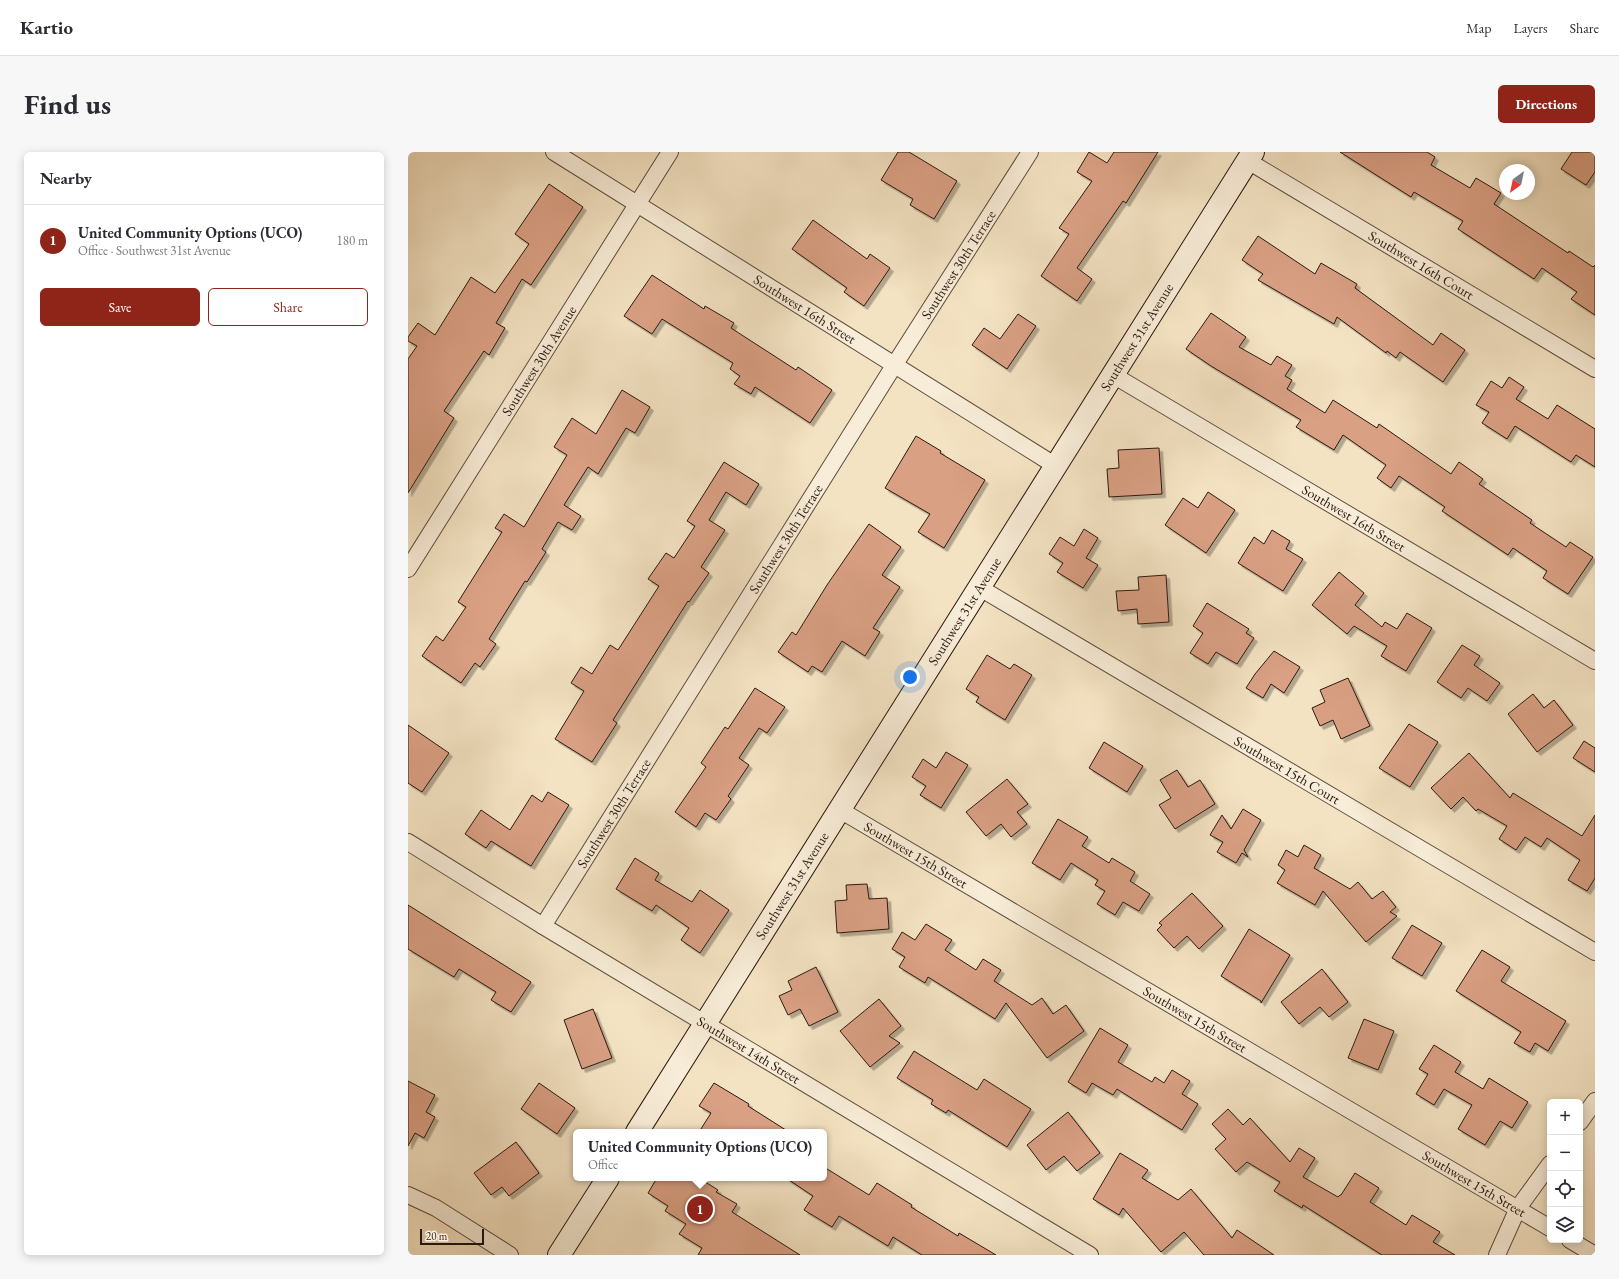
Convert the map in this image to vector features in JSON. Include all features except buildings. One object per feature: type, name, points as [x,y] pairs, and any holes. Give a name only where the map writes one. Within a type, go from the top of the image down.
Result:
[{"type":"street","name":"Southwest 16th Street","points":[[554,152],[1056,466]]},
{"type":"street","name":"Southwest 30th Avenue","points":[[408,569],[670,152]]},
{"type":"street","name":"Southwest 30th Terrace","points":[[543,926],[895,364],[1030,152]]},
{"type":"street","name":"Southwest 16th Court","points":[[1250,157],[1595,369]]},
{"type":"street","name":"Southwest 31st Avenue","points":[[639,1129],[1250,157]]},
{"type":"street","name":"Southwest 16th Street","points":[[1113,375],[1595,661]]},
{"type":"street","name":"Southwest 15th Court","points":[[980,588],[1595,952]]},
{"type":"street","name":"Southwest 15th Street","points":[[840,810],[1547,1226]]},
{"type":"street","name":"Southwest 14th Street","points":[[408,842],[543,926],[1090,1255]]},
{"type":"street","points":[[1583,1118],[1595,1101]]},
{"type":"street","points":[[1497,1255],[1518,1208],[1547,1168]]},
{"type":"street","points":[[566,1253],[606,1181]]},
{"type":"street","points":[[408,1195],[436,1208],[510,1255]]},
{"type":"street","points":[[1575,1243],[1594,1255]]},
{"type":"place","name":"United Community Options (UCO)","points":[[700,1209]]}]
